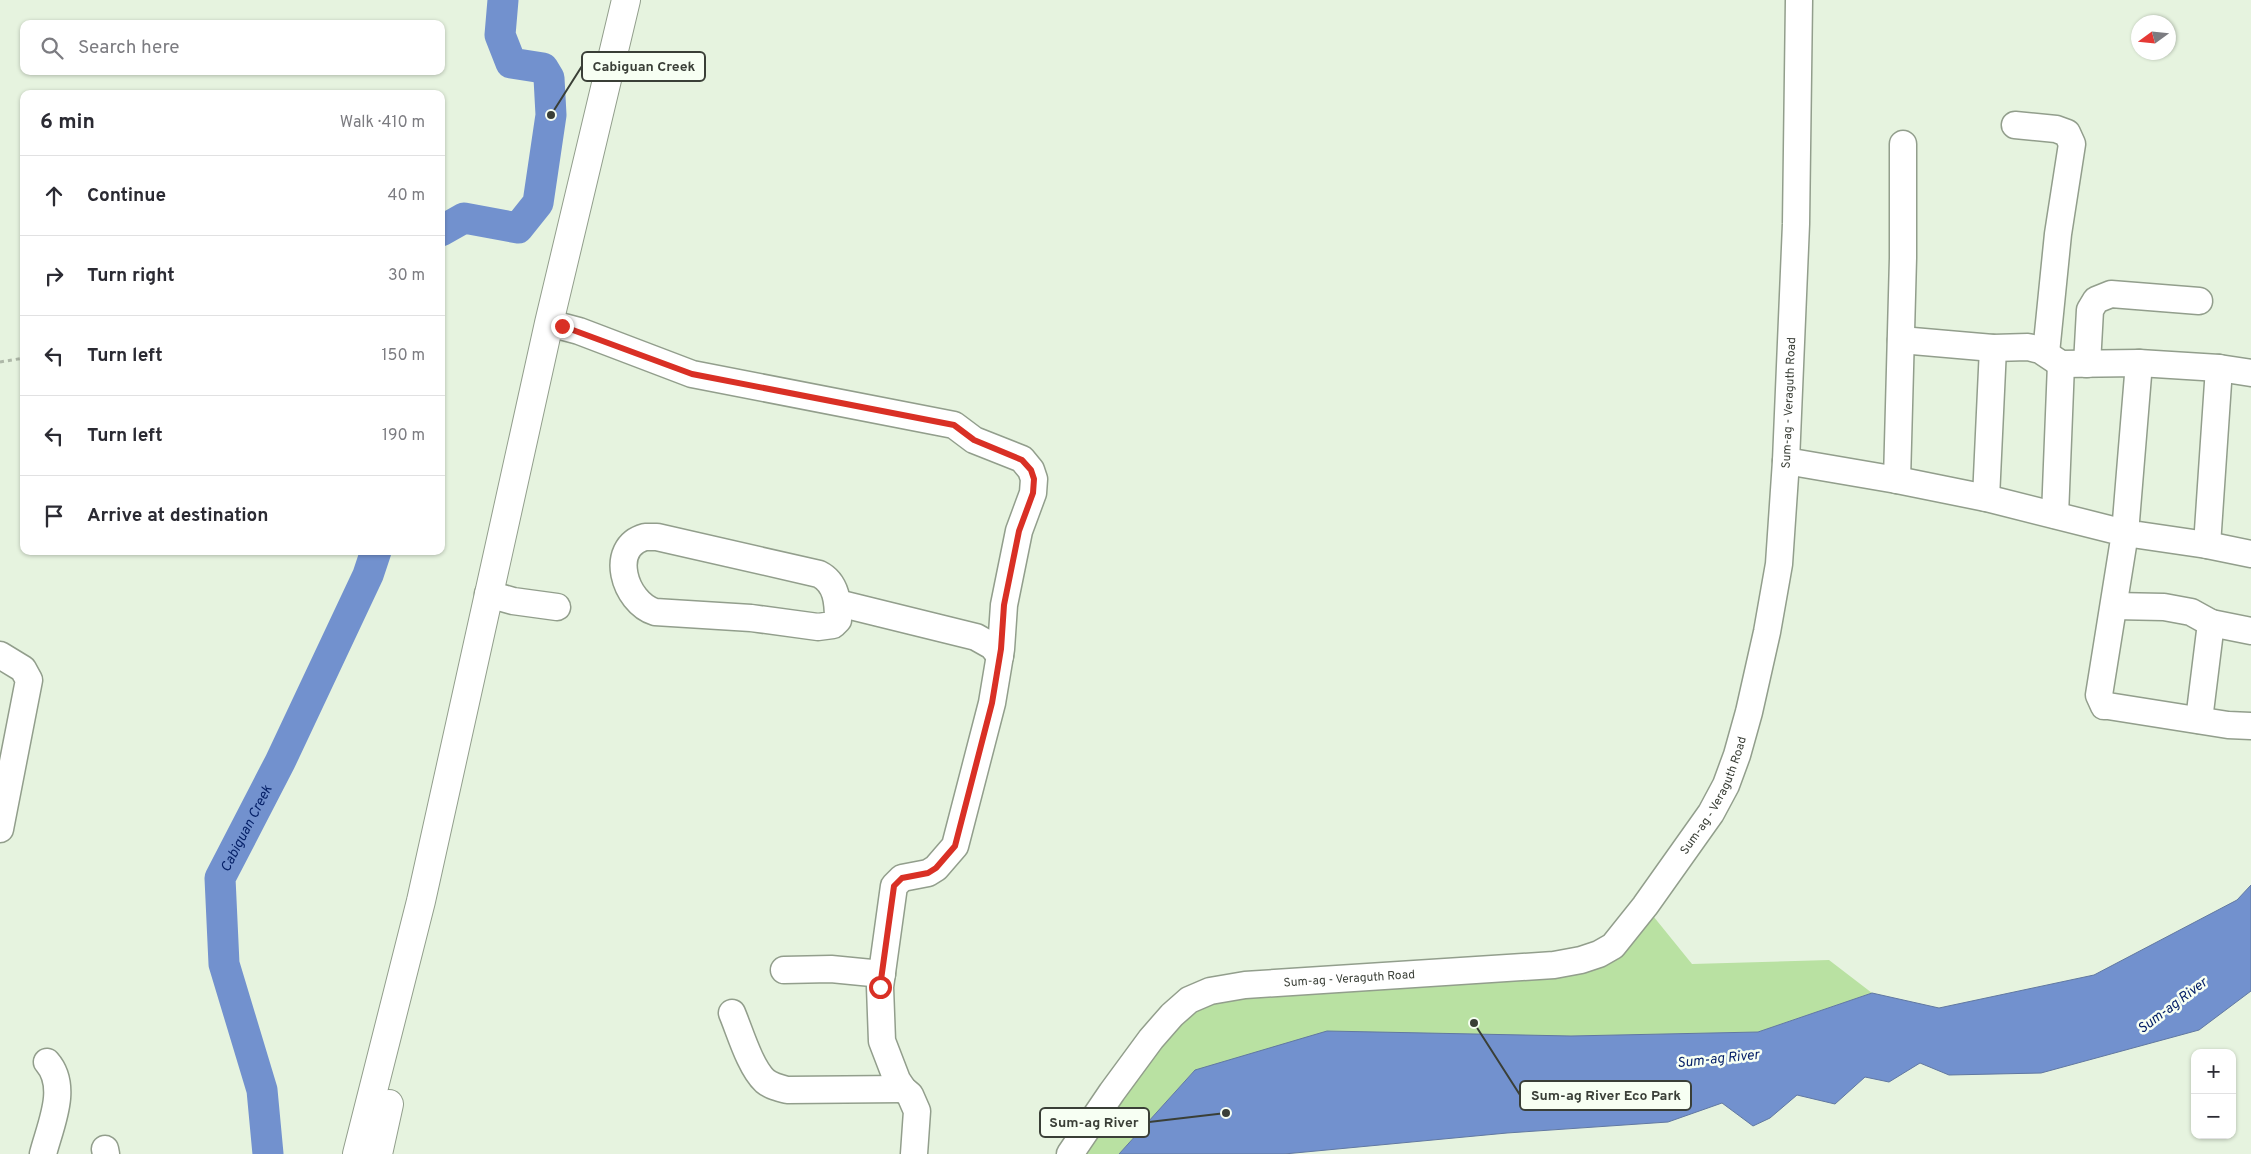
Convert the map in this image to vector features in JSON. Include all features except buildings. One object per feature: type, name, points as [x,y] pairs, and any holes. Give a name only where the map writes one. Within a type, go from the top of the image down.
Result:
[{"type":"highway","points":[[378,1154],[495,596],[626,0]]},
{"type":"highway","points":[[556,324],[639,0]]},
{"type":"highway","points":[[358,1154],[495,596]]},
{"type":"street","name":"Sum-ag - Veraguth Road","points":[[1070,1154],[1151,1039],[1172,1015],[1189,1000],[1210,992],[1245,985],[1554,965],[1581,960],[1599,954],[1613,946],[1645,906],[1711,813],[1726,785],[1738,754],[1767,632],[1778,564],[1786,461],[1796,224],[1799,0]]},
{"type":"street","points":[[2015,125],[2056,129],[2067,133],[2072,144],[2058,234],[2054,359],[2055,515]]},
{"type":"street","points":[[1897,480],[1903,258],[1903,144]]},
{"type":"street","points":[[2087,364],[2090,310],[2096,300],[2111,294],[2199,301]]},
{"type":"street","points":[[556,324],[692,374],[954,425],[974,440],[1022,460],[1031,470],[1034,479],[1033,493],[1019,531],[1004,605],[1000,656],[992,703],[955,846],[936,868],[928,873],[902,878],[894,886],[880,987],[882,1041],[896,1080],[902,1089],[910,1095],[917,1111],[914,1154]]},
{"type":"street","points":[[1901,340],[1992,348],[2028,347],[2040,350],[2054,359],[2087,364],[2139,363],[2219,368],[2251,373]]},
{"type":"street","points":[[1986,498],[1992,348]]},
{"type":"street","points":[[2139,363],[2125,533],[2099,695],[2104,706],[2251,726]]},
{"type":"street","points":[[2207,545],[2219,368]]},
{"type":"street","points":[[1786,461],[1897,480],[1986,498],[2125,533],[2207,545],[2251,554]]},
{"type":"street","points":[[657,537],[813,571],[825,577],[834,590],[838,603],[838,620],[833,625],[825,627],[751,618],[655,612],[642,605],[631,594],[625,571],[626,553],[636,539],[657,537]]},
{"type":"street","points":[[495,596],[557,607]]},
{"type":"street","points":[[838,603],[976,637],[992,646],[1000,656]]},
{"type":"street","points":[[2114,606],[2164,607],[2191,612],[2211,623],[2251,631]]},
{"type":"street","points":[[2199,720],[2211,623]]},
{"type":"street","points":[[0,655],[24,669],[29,680],[0,829]]},
{"type":"street","points":[[784,970],[831,969],[882,974]]},
{"type":"street","points":[[732,1013],[752,1060],[764,1080],[771,1085],[787,1090],[902,1089]]},
{"type":"street","points":[[43,1154],[56,1107],[58,1089],[54,1072],[47,1062]]},
{"type":"path","points":[[0,362],[20,359]]},
{"type":"green space","points":[[1645,906],[1692,964],[1829,960],[1872,993],[1758,1032],[1571,1036],[1195,1070],[1119,1154],[1070,1154],[1189,1000],[1581,960]]},
{"type":"water","points":[[2251,885],[2251,991],[2199,1030],[2041,1073],[1949,1075],[1920,1063],[1889,1082],[1865,1077],[1835,1104],[1797,1095],[1770,1118],[1753,1126],[1722,1103],[1668,1122],[1507,1133],[1284,1154],[1119,1154],[1195,1070],[1327,1031],[1571,1036],[1758,1032],[1872,993],[1939,1008],[2094,975],[2237,900]]},
{"type":"waterway","name":"Cabiguan Creek","points":[[445,229],[464,218],[518,228],[538,203],[551,115],[549,78],[543,68],[511,63],[500,35],[503,0]]},
{"type":"waterway","name":"Cabiguan Creek","points":[[268,1154],[262,1090],[224,964],[220,878],[280,762],[368,575],[375,555]]},
{"type":"place","name":"Cabiguan Creek","points":[[551,115]]},
{"type":"place","name":"Sum-ag River Eco Park","points":[[1474,1023]]},
{"type":"place","name":"Sum-ag River","points":[[1226,1113]]},
{"type":"route","points":[[562,326],[692,374],[883,413],[954,425],[974,440],[1022,460],[1031,470],[1034,479],[1033,493],[1019,531],[1004,605],[1001,649],[992,703],[955,846],[936,868],[928,873],[912,875],[896,881],[880,987]]}]
